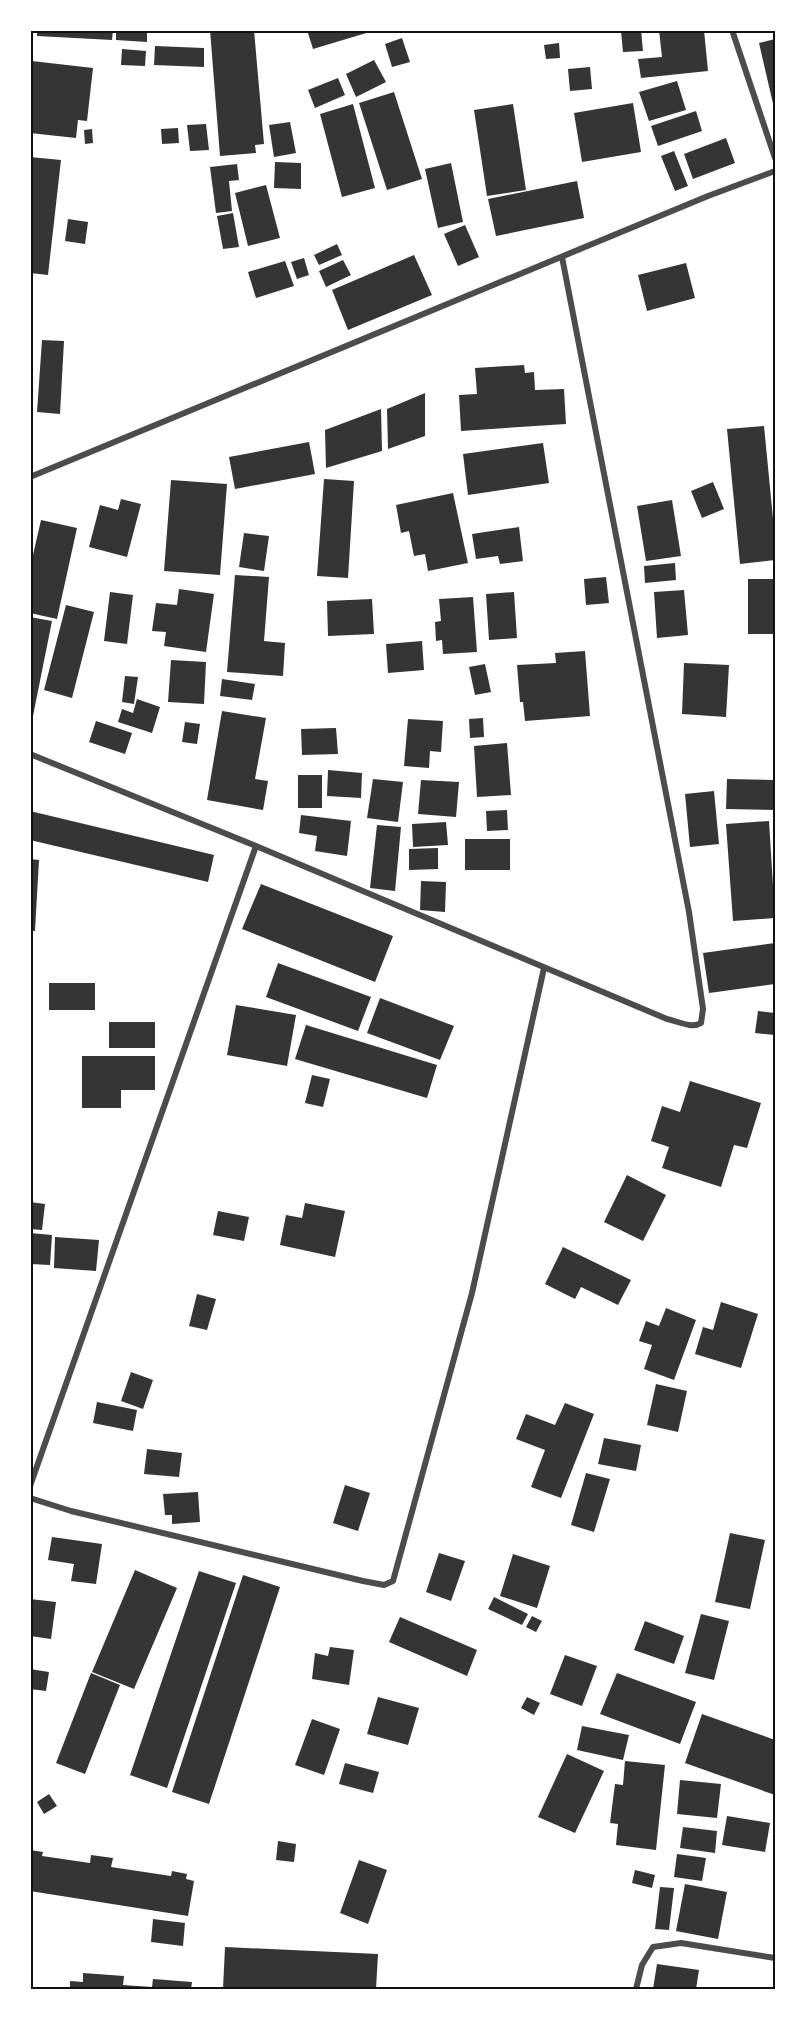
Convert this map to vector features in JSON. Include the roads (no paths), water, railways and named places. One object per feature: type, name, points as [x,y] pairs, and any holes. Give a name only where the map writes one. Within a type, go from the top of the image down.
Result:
[{"type":"street","points":[[732,30],[775,158]]},
{"type":"street","points":[[30,477],[708,196],[775,171]]},
{"type":"street","points":[[30,754],[256,846],[666,1019],[698,1026],[701,1023],[703,1009],[689,912],[562,257]]},
{"type":"street","points":[[30,1486],[256,846]]},
{"type":"street","points":[[30,1498],[71,1511],[363,1581],[384,1585],[393,1581],[472,1293],[544,968]]},
{"type":"street","points":[[636,1989],[642,1965],[653,1947],[681,1942],[775,1958]]}]
